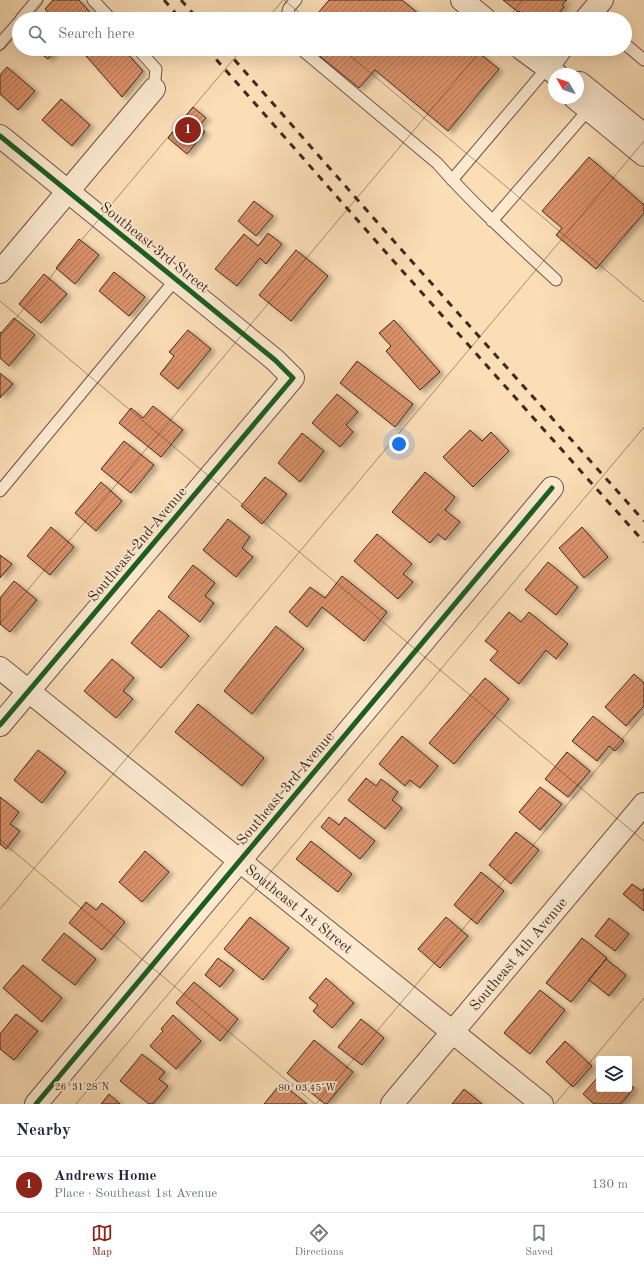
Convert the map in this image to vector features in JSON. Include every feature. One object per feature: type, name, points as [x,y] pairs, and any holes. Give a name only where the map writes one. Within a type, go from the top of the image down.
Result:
[{"type":"street","points":[[462,0],[477,12]]},
{"type":"street","points":[[531,56],[548,69]]},
{"type":"street","points":[[552,68],[558,56]]},
{"type":"street","points":[[584,86],[644,135]]},
{"type":"street","points":[[0,272],[154,89]]},
{"type":"street","points":[[582,104],[644,155]]},
{"type":"street","name":"Southeast 3rd Street","points":[[0,136],[275,360],[293,378]]},
{"type":"street","name":"Southeast 2nd Avenue","points":[[0,725],[293,378]]},
{"type":"street","name":"Southeast 3rd Avenue","points":[[36,1104],[552,488]]},
{"type":"street","name":"Southeast 1st Street","points":[[0,668],[542,1104]]},
{"type":"street","name":"Southeast 4th Avenue","points":[[392,1104],[644,804]]},
{"type":"lane","points":[[27,12],[38,0]]},
{"type":"lane","points":[[94,0],[104,12]]},
{"type":"lane","points":[[288,12],[289,8],[296,0]]},
{"type":"lane","points":[[0,44],[12,30]]},
{"type":"lane","points":[[632,50],[644,60]]},
{"type":"lane","points":[[144,56],[156,69],[154,89]]},
{"type":"lane","points":[[308,56],[437,163],[492,221],[556,280]]},
{"type":"lane","points":[[452,180],[548,74]]},
{"type":"lane","points":[[492,221],[582,104]]},
{"type":"lane","points":[[0,491],[176,279]]},
{"type":"building","points":[[53,0],[79,0],[90,12],[48,12],[45,9]]},
{"type":"building","points":[[329,0],[402,0],[417,12],[319,12]]},
{"type":"building","points":[[503,0],[567,0],[562,5],[564,7],[560,12],[518,12]]},
{"type":"building","points":[[86,56],[129,56],[143,71],[122,97]]},
{"type":"building","points":[[320,56],[483,56],[499,69],[448,131],[375,70],[359,88]]},
{"type":"building","points":[[7,67],[35,91],[18,110],[0,94],[0,75]]},
{"type":"building","points":[[61,99],[90,125],[72,146],[42,120]]},
{"type":"building","points":[[193,107],[206,118],[198,127],[205,132],[187,154],[168,138]]},
{"type":"building","points":[[589,157],[644,205],[644,213],[596,269],[556,235],[562,228],[542,211]]},
{"type":"building","points":[[254,201],[273,216],[256,236],[238,221]]},
{"type":"building","points":[[268,233],[282,244],[266,264],[260,258],[237,286],[215,269],[244,234],[258,246]]},
{"type":"building","points":[[79,239],[99,255],[75,284],[56,268]]},
{"type":"building","points":[[296,250],[328,276],[291,321],[259,295]]},
{"type":"building","points":[[114,272],[145,297],[129,316],[99,291]]},
{"type":"building","points":[[44,274],[67,294],[41,323],[19,304]]},
{"type":"building","points":[[14,318],[35,335],[9,366],[0,358],[0,332],[1,333]]},
{"type":"building","points":[[394,320],[440,372],[420,390],[386,351],[391,346],[379,333]]},
{"type":"building","points":[[188,330],[211,349],[178,389],[160,374],[174,356],[169,352]]},
{"type":"building","points":[[357,361],[413,404],[395,427],[340,383]]},
{"type":"building","points":[[0,373],[13,384],[0,398]]},
{"type":"building","points":[[337,394],[358,412],[346,425],[353,432],[340,447],[312,423]]},
{"type":"building","points":[[153,406],[183,430],[161,457],[119,423],[131,408],[143,418]]},
{"type":"building","points":[[470,430],[482,441],[491,432],[509,451],[473,487],[443,457]]},
{"type":"building","points":[[302,433],[324,451],[300,482],[278,463]]},
{"type":"building","points":[[124,441],[154,465],[131,493],[101,469]]},
{"type":"building","points":[[425,472],[455,497],[445,510],[460,522],[445,540],[438,534],[430,543],[392,512]]},
{"type":"building","points":[[265,477],[287,494],[262,524],[241,506]]},
{"type":"building","points":[[101,482],[122,501],[96,531],[75,513]]},
{"type":"building","points":[[228,519],[250,537],[242,548],[253,557],[236,577],[203,550]]},
{"type":"building","points":[[51,527],[74,547],[50,575],[27,556]]},
{"type":"building","points":[[582,527],[608,557],[584,578],[559,548]]},
{"type":"building","points":[[377,534],[412,564],[403,574],[413,582],[398,599],[354,561]]},
{"type":"building","points":[[0,555],[12,564],[0,578]]},
{"type":"building","points":[[548,562],[578,587],[556,615],[525,590]]},
{"type":"building","points":[[193,565],[215,583],[205,596],[214,603],[200,622],[168,597]]},
{"type":"building","points":[[342,576],[387,612],[364,641],[322,607],[307,627],[289,612],[310,587],[325,598]]},
{"type":"building","points":[[14,581],[37,600],[10,632],[0,624],[0,598]]},
{"type":"building","points":[[159,610],[189,636],[161,668],[131,643]]},
{"type":"building","points":[[509,612],[521,622],[529,612],[568,644],[556,659],[546,650],[519,684],[490,660],[498,651],[485,641]]},
{"type":"building","points":[[276,626],[304,649],[252,714],[224,691]]},
{"type":"building","points":[[112,659],[134,678],[123,691],[133,699],[116,718],[84,691]]},
{"type":"building","points":[[634,674],[644,683],[644,706],[626,726],[605,707]]},
{"type":"building","points":[[485,678],[509,699],[454,764],[429,743]]},
{"type":"building","points":[[198,704],[264,758],[242,786],[175,732]]},
{"type":"building","points":[[593,716],[624,741],[615,751],[609,746],[597,761],[572,741]]},
{"type":"building","points":[[402,736],[438,766],[420,788],[410,780],[405,786],[379,764]]},
{"type":"building","points":[[38,750],[66,772],[42,803],[14,780]]},
{"type":"building","points":[[567,752],[590,771],[568,797],[545,779]]},
{"type":"building","points":[[366,778],[376,786],[381,779],[398,792],[392,800],[402,808],[385,829],[348,800]]},
{"type":"building","points":[[540,787],[562,804],[540,830],[519,812]]},
{"type":"building","points":[[0,797],[19,812],[10,824],[20,831],[6,849],[0,844]]},
{"type":"building","points":[[329,817],[339,825],[345,817],[375,841],[360,859],[321,827]]},
{"type":"building","points":[[516,832],[539,850],[511,884],[489,865]]},
{"type":"building","points":[[311,841],[352,874],[338,892],[296,859]]},
{"type":"building","points":[[145,851],[169,872],[142,902],[119,882]]},
{"type":"building","points":[[481,872],[504,891],[477,924],[454,905]]},
{"type":"building","points":[[632,884],[642,891],[644,888],[644,911],[623,894]]},
{"type":"building","points":[[86,902],[96,910],[102,903],[125,922],[102,950],[69,923]]},
{"type":"building","points":[[250,917],[289,948],[263,980],[224,949]]},
{"type":"building","points":[[446,917],[468,936],[440,968],[418,949]]},
{"type":"building","points":[[609,918],[629,934],[615,951],[595,936]]},
{"type":"building","points":[[64,933],[96,959],[75,985],[42,960]]},
{"type":"building","points":[[582,938],[607,958],[571,1002],[546,983]]},
{"type":"building","points":[[218,958],[234,970],[220,987],[205,975]]},
{"type":"building","points":[[606,959],[626,975],[609,996],[589,980]]},
{"type":"building","points":[[23,965],[62,998],[42,1022],[3,988]]},
{"type":"building","points":[[326,978],[354,1003],[332,1028],[313,1011],[318,1005],[309,998]]},
{"type":"building","points":[[194,982],[238,1019],[220,1041],[176,1003]]},
{"type":"building","points":[[540,990],[565,1010],[530,1054],[504,1033]]},
{"type":"building","points":[[16,1014],[38,1031],[14,1060],[0,1049],[0,1034]]},
{"type":"building","points":[[173,1015],[201,1041],[176,1069],[150,1046],[163,1031],[161,1029]]},
{"type":"building","points":[[361,1019],[384,1038],[362,1065],[338,1047]]},
{"type":"building","points":[[314,1040],[353,1072],[327,1104],[325,1104],[287,1073]]},
{"type":"building","points":[[565,1041],[592,1066],[573,1087],[546,1062]]},
{"type":"building","points":[[142,1054],[165,1072],[159,1079],[168,1086],[153,1104],[149,1104],[120,1081]]},
{"type":"building","points":[[596,1079],[596,1092],[631,1092],[621,1104],[594,1104],[583,1094]]},
{"type":"building","points":[[281,1083],[307,1104],[264,1104]]},
{"type":"building","points":[[464,1089],[482,1104],[452,1104]]},
{"type":"building","points":[[109,1094],[120,1104],[101,1104]]},
{"type":"railway","points":[[164,0],[175,12]]},
{"type":"railway","points":[[181,0],[192,12]]},
{"type":"railway","points":[[213,56],[644,542]]},
{"type":"railway","points":[[231,56],[399,247],[644,521]]},
{"type":"cycle path","points":[[0,136],[275,360],[293,378],[0,725]]},
{"type":"cycle path","points":[[36,1104],[552,488]]},
{"type":"place","name":"Andrews Home","points":[[188,130]]}]
